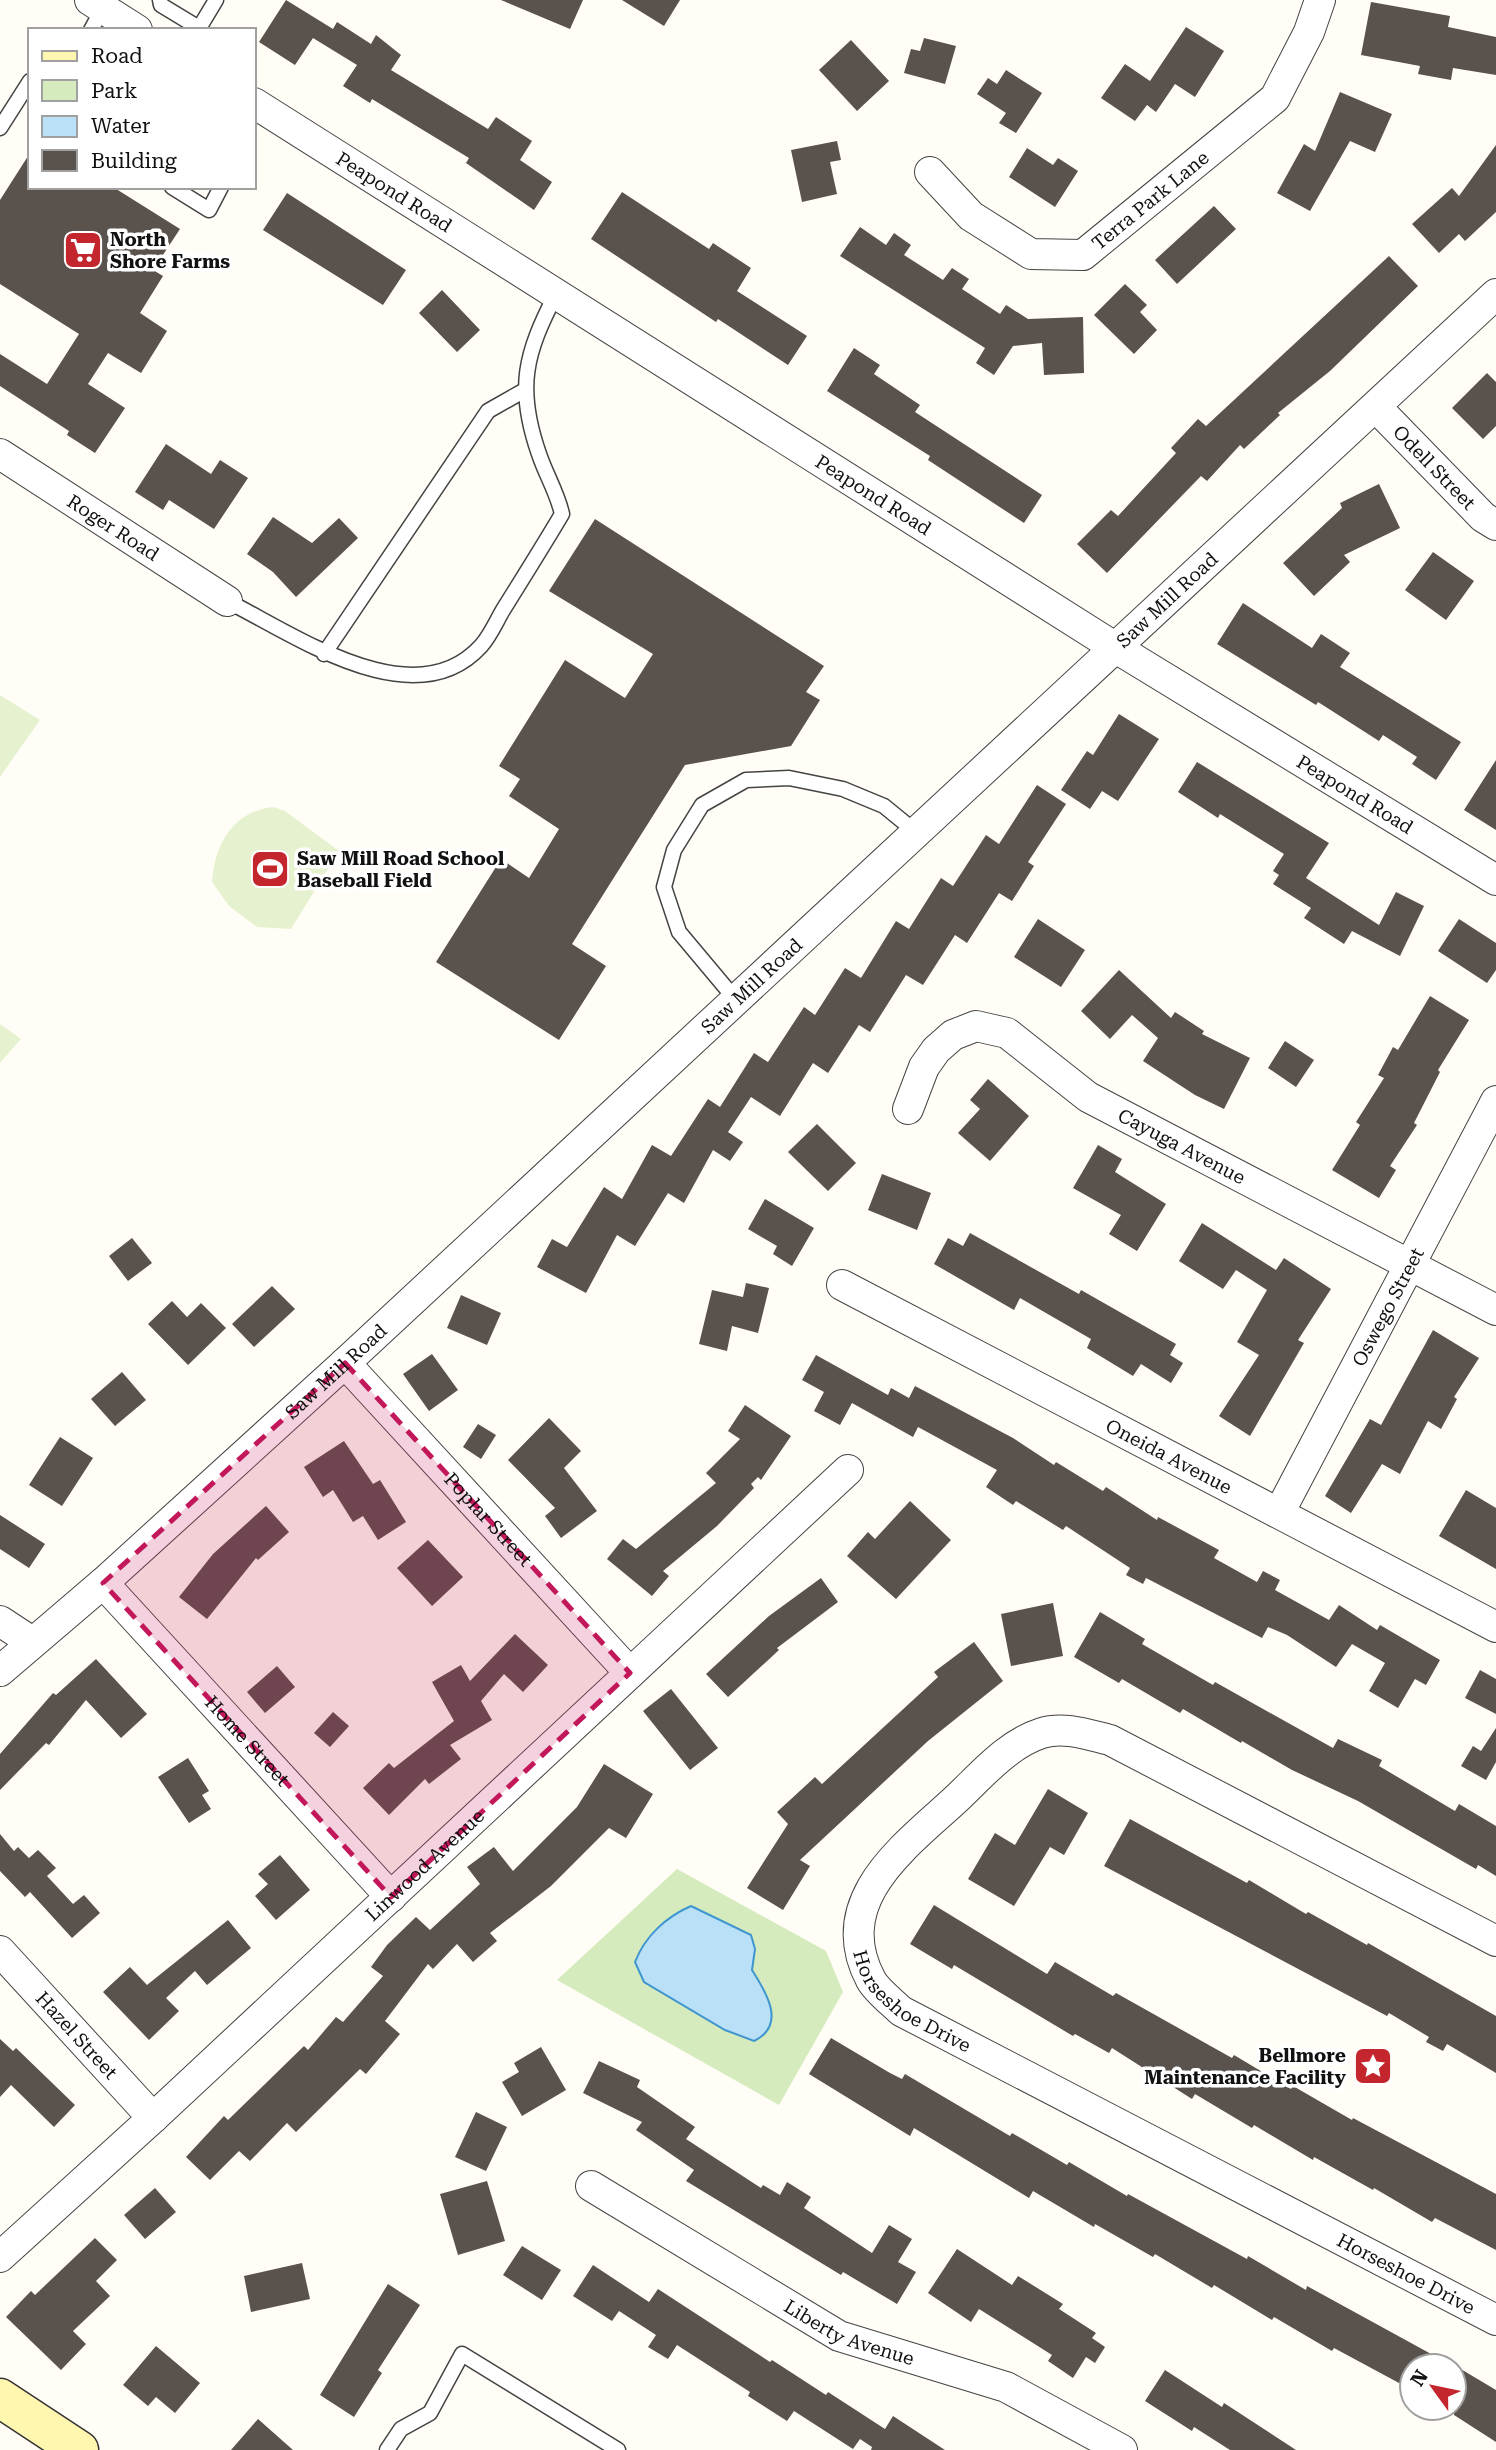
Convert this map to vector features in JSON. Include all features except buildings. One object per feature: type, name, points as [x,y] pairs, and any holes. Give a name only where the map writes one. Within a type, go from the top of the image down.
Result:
[{"type":"main road","points":[[0,2398],[79,2450]]},
{"type":"street","name":"Terra Park Lane","points":[[930,172],[971,216],[1031,254],[1083,255],[1275,98],[1309,32],[1320,0]]},
{"type":"street","points":[[94,13],[132,28]]},
{"type":"street","name":"Peapond Road","points":[[259,111],[1116,648],[1496,880]]},
{"type":"street","name":"Saw Mill Road","points":[[0,1671],[103,1583],[345,1363],[1496,294]]},
{"type":"street","name":"Odell Street","points":[[1376,407],[1483,517],[1496,525]]},
{"type":"street","name":"Roger Road","points":[[0,454],[227,601]]},
{"type":"street","name":"Cayuga Avenue","points":[[908,1109],[924,1067],[936,1049],[953,1035],[976,1026],[1007,1033],[1088,1097],[1496,1310]]},
{"type":"street","name":"Oswego Street","points":[[1279,1513],[1496,1101]]},
{"type":"street","name":"Oneida Avenue","points":[[842,1285],[1496,1626]]},
{"type":"street","name":"Poplar Street","points":[[345,1363],[630,1673]]},
{"type":"street","name":"Linwood Avenue","points":[[0,2257],[848,1471]]},
{"type":"street","name":"Home Street","points":[[103,1583],[391,1897]]},
{"type":"street","points":[[0,1621],[32,1642]]},
{"type":"street","name":"Horseshoe Drive","points":[[1496,1941],[1110,1740],[1076,1732],[1043,1733],[1009,1750],[888,1863],[863,1900],[860,1946],[872,1982],[901,2011],[1496,2320]]},
{"type":"street","name":"Hazel Street","points":[[0,1951],[153,2118]]},
{"type":"street","name":"Liberty Avenue","points":[[591,2186],[839,2336],[1006,2387],[1122,2450]]},
{"type":"lane","points":[[160,0],[161,5],[197,28]]},
{"type":"lane","points":[[200,28],[216,0]]},
{"type":"lane","points":[[0,128],[27,90]]},
{"type":"lane","points":[[175,189],[209,210],[220,189]]},
{"type":"lane","points":[[227,601],[324,654],[365,667],[427,675],[454,667],[481,646],[562,514],[557,491],[539,454],[524,380],[537,332],[556,295]]},
{"type":"lane","points":[[324,654],[488,411],[525,390]]},
{"type":"lane","points":[[736,1000],[679,932],[664,887],[674,850],[702,805],[746,780],[789,778],[844,789],[884,806],[917,833]]},
{"type":"lane","points":[[387,2450],[401,2429],[430,2413],[463,2354],[618,2450]]},
{"type":"highlighted area","points":[[345,1363],[630,1673],[391,1897],[103,1583]]},
{"type":"green space","points":[[0,695],[40,720],[0,777]]},
{"type":"green space","name":"Saw Mill Road School Baseball Field","points":[[273,807],[285,811],[339,851],[291,929],[257,927],[229,906],[212,882],[217,855],[228,832],[247,815]]},
{"type":"green space","points":[[0,1024],[21,1039],[0,1063]]},
{"type":"green space","points":[[677,1869],[826,1951],[843,1992],[779,2105],[557,1980]]},
{"type":"water","points":[[691,1906],[751,1935],[755,1949],[752,1970],[763,1988],[772,2017],[764,2034],[754,2041],[725,2030],[644,1982],[635,1962],[644,1944],[665,1922]]},
{"type":"place","name":"North Shore Farms","points":[[83,250]]},
{"type":"place","name":"Saw Mill Road School Baseball Field","points":[[270,869]]},
{"type":"place","name":"Bellmore Maintenance Facility","points":[[1373,2066]]}]
